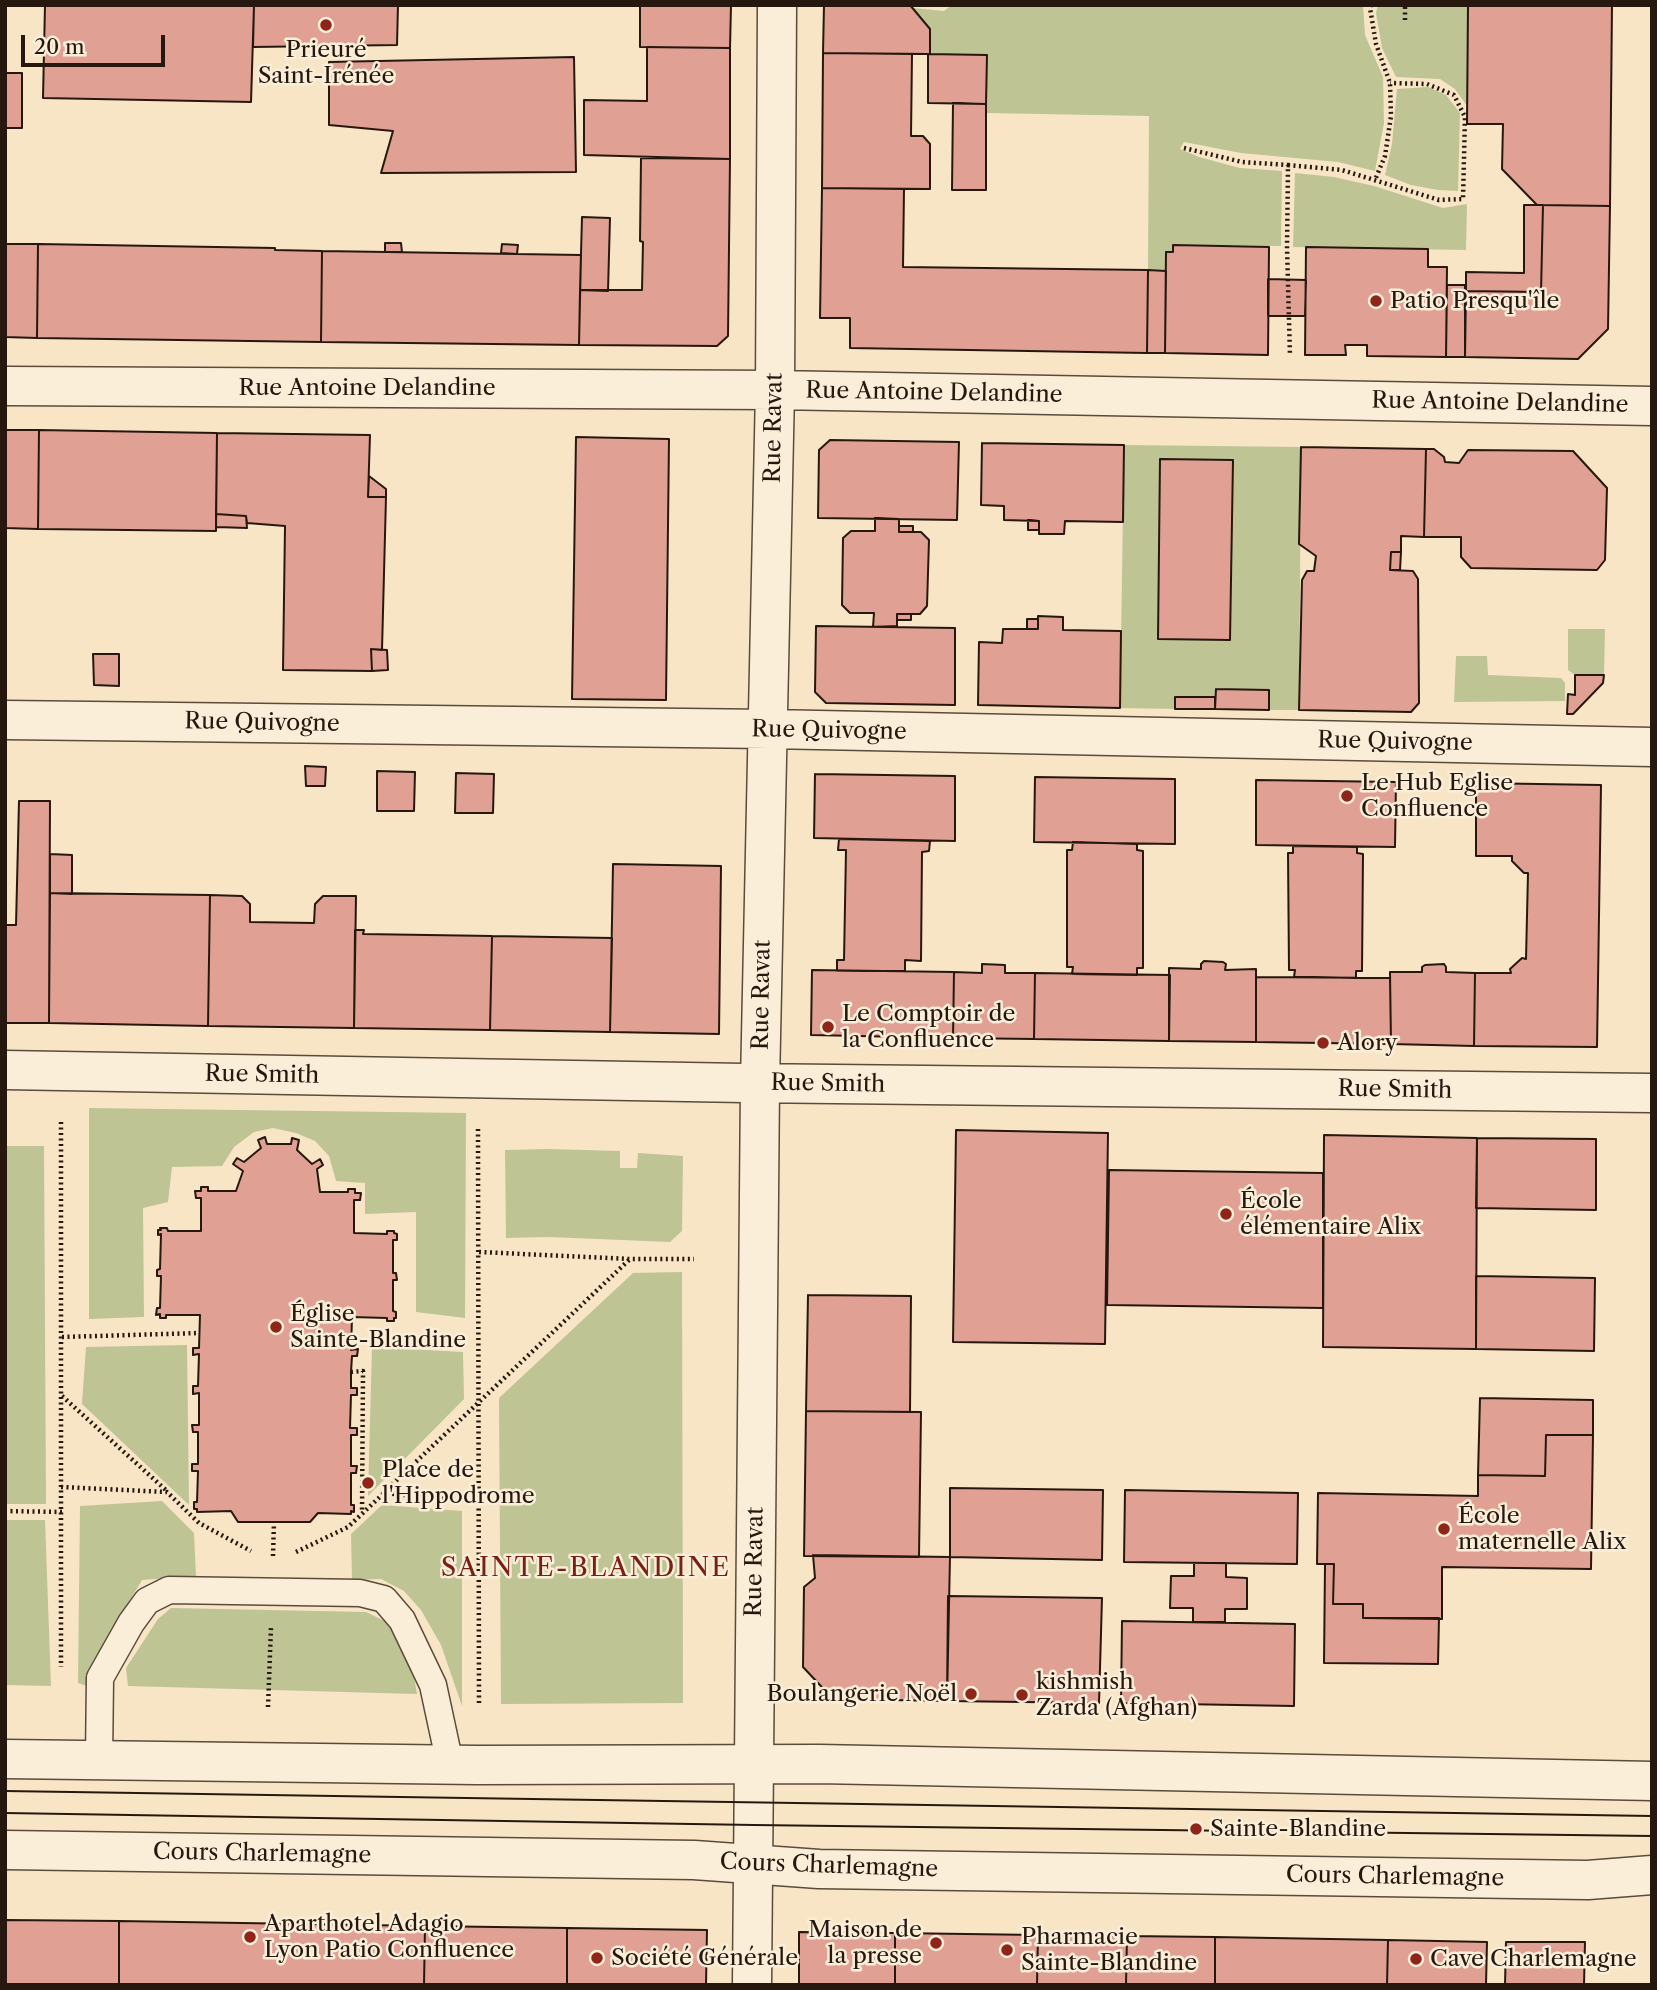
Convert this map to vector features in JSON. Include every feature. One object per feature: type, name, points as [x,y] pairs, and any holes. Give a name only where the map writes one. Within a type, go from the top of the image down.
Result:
[{"type":"street","name":"Rue Ravat","points":[[752,1985],[760,1083],[775,390],[777,5]]},
{"type":"street","name":"Rue Antoine Delandine","points":[[5,386],[775,390],[1652,406]]},
{"type":"street","name":"Rue Quivogne","points":[[5,720],[769,729],[1652,747]]},
{"type":"street","name":"Rue Smith","points":[[5,1070],[760,1083],[1652,1093]]},
{"type":"street","points":[[5,1759],[450,1765],[852,1764],[1652,1781]]},
{"type":"street","name":"Cours Charlemagne","points":[[5,1850],[694,1860],[833,1869],[1541,1880],[1588,1880],[1652,1875]]},
{"type":"lane","points":[[99,1760],[100,1678],[131,1623],[147,1601],[169,1590],[359,1593],[384,1599],[402,1620],[433,1685],[450,1765]]},
{"type":"path","points":[[1371,5],[1376,44],[1390,83],[1391,116],[1385,156],[1375,180]]},
{"type":"path","points":[[1405,5],[1405,20]]},
{"type":"path","points":[[1184,148],[1242,162],[1342,170],[1439,200],[1463,199],[1465,117],[1454,95],[1427,84],[1390,83]]},
{"type":"path","points":[[1288,165],[1290,367]]},
{"type":"path","points":[[61,1122],[61,1676]]},
{"type":"path","points":[[478,1129],[479,1712]]},
{"type":"path","points":[[479,1252],[694,1259]]},
{"type":"path","points":[[285,1557],[348,1527],[630,1259]]},
{"type":"path","points":[[62,1337],[199,1334]]},
{"type":"path","points":[[351,1372],[363,1371],[362,1514]]},
{"type":"path","points":[[62,1395],[199,1523],[252,1552]]},
{"type":"path","points":[[61,1487],[167,1492]]},
{"type":"path","points":[[384,1493],[478,1502]]},
{"type":"path","points":[[5,1511],[62,1512]]},
{"type":"green space","points":[[952,5],[1363,5],[1365,35],[1383,77],[1384,123],[1375,171],[1338,162],[1241,153],[1184,142],[1180,149],[1199,157],[1240,168],[1282,171],[1281,246],[1174,245],[1173,252],[1166,253],[1166,271],[1148,270],[1149,116],[986,113],[987,55],[930,54],[930,29],[913,8],[944,11]]},
{"type":"green space","points":[[1378,5],[1468,5],[1467,106],[1455,89],[1440,79],[1396,77],[1382,48],[1376,13]]},
{"type":"green space","points":[[1428,87],[1446,95],[1460,113],[1458,191],[1411,185],[1385,175],[1392,144],[1397,89]]},
{"type":"green space","points":[[1295,173],[1334,177],[1374,186],[1443,208],[1467,204],[1466,250],[1293,247]]},
{"type":"green space","points":[[1124,445],[1301,447],[1299,710],[1269,710],[1216,689],[1215,697],[1175,709],[1120,708]]},
{"type":"green space","points":[[1568,629],[1605,629],[1604,675],[1575,675],[1568,670]]},
{"type":"green space","points":[[1456,656],[1487,656],[1488,675],[1561,678],[1565,683],[1565,701],[1454,702]]},
{"type":"green space","points":[[89,1108],[466,1113],[465,1318],[416,1312],[416,1212],[365,1214],[365,1183],[336,1181],[329,1156],[315,1141],[273,1128],[254,1132],[234,1147],[222,1166],[172,1167],[168,1202],[143,1208],[144,1317],[89,1319]]},
{"type":"green space","points":[[5,1146],[44,1146],[46,1504],[5,1504]]},
{"type":"green space","points":[[505,1150],[620,1151],[620,1168],[637,1168],[638,1153],[683,1156],[682,1231],[670,1242],[506,1238]]},
{"type":"green space","points":[[682,1272],[683,1703],[501,1704],[499,1398],[633,1273]]},
{"type":"green space","points":[[187,1345],[189,1505],[82,1404],[86,1347]]},
{"type":"green space","points":[[372,1347],[463,1352],[464,1399],[368,1496]]},
{"type":"green space","points":[[162,1501],[194,1533],[196,1576],[142,1580],[90,1667],[90,1687],[78,1683],[80,1506]]},
{"type":"green space","points":[[382,1505],[462,1511],[462,1706],[441,1645],[421,1610],[404,1591],[381,1579],[352,1580],[351,1534]]},
{"type":"green space","points":[[5,1520],[45,1520],[51,1686],[5,1685]]},
{"type":"green space","points":[[171,1608],[366,1612],[391,1624],[411,1660],[417,1694],[128,1686],[126,1668],[158,1619]]},
{"type":"building","points":[[45,5],[254,5],[251,102],[43,98]]},
{"type":"building","name":"Prieuré Saint-Irénée","points":[[254,5],[398,5],[397,45],[253,47]]},
{"type":"building","points":[[640,5],[731,5],[730,48],[640,47]]},
{"type":"building","points":[[824,5],[910,5],[930,29],[930,54],[823,53]]},
{"type":"building","points":[[1468,5],[1612,5],[1610,206],[1537,205],[1502,169],[1503,124],[1467,124]]},
{"type":"building","points":[[647,47],[730,48],[730,159],[584,155],[584,100],[647,101]]},
{"type":"building","points":[[823,53],[912,54],[911,136],[923,136],[930,144],[930,189],[822,188]]},
{"type":"building","points":[[928,54],[987,55],[986,104],[928,103]]},
{"type":"building","points":[[574,57],[576,172],[381,173],[393,131],[329,125],[329,62]]},
{"type":"building","points":[[5,73],[22,73],[22,128],[5,128]]},
{"type":"building","points":[[953,103],[986,104],[986,190],[952,190]]},
{"type":"building","points":[[641,158],[730,159],[728,336],[717,346],[579,345],[580,290],[642,290]]},
{"type":"building","points":[[822,188],[904,189],[903,267],[1148,270],[1147,353],[850,348],[850,318],[820,318]]},
{"type":"building","points":[[1524,205],[1543,205],[1541,292],[1466,291],[1466,272],[1524,273]]},
{"type":"building","points":[[1543,205],[1610,206],[1608,329],[1578,359],[1465,357],[1466,291],[1541,292]]},
{"type":"building","points":[[582,217],[610,218],[608,291],[580,290]]},
{"type":"building","points":[[385,243],[401,243],[402,252],[385,252]]},
{"type":"building","points":[[5,244],[38,244],[37,338],[5,337]]},
{"type":"building","points":[[38,244],[322,251],[321,342],[37,338]]},
{"type":"building","points":[[502,244],[518,245],[517,254],[501,253]]},
{"type":"building","points":[[1173,245],[1269,247],[1268,355],[1165,353],[1166,252],[1173,252]]},
{"type":"building","name":"Patio Presqu'île","points":[[1306,247],[1428,249],[1428,267],[1447,267],[1446,357],[1367,356],[1367,345],[1345,345],[1346,355],[1305,355]]},
{"type":"building","points":[[322,251],[581,255],[579,345],[321,342]]},
{"type":"building","points":[[1148,270],[1166,271],[1165,353],[1147,353]]},
{"type":"building","points":[[1268,279],[1306,280],[1305,316],[1268,316]]},
{"type":"building","points":[[1447,285],[1465,285],[1465,357],[1446,357]]},
{"type":"building","points":[[5,430],[39,430],[38,529],[5,528]]},
{"type":"building","points":[[39,430],[217,433],[216,531],[38,529]]},
{"type":"building","points":[[217,433],[370,435],[368,497],[386,497],[382,650],[371,649],[372,671],[283,670],[285,526],[247,523],[246,516],[216,514]]},
{"type":"building","points":[[576,437],[669,439],[666,700],[572,699]]},
{"type":"building","points":[[830,440],[959,442],[957,520],[818,518],[819,450]]},
{"type":"building","points":[[982,443],[1124,445],[1123,522],[1065,521],[1064,534],[1039,534],[1039,521],[1004,520],[1004,506],[981,505]]},
{"type":"building","points":[[1301,447],[1426,449],[1424,537],[1401,536],[1401,552],[1391,552],[1390,570],[1413,571],[1418,579],[1419,703],[1411,712],[1299,710],[1302,580],[1307,571],[1314,571],[1316,556],[1299,544]]},
{"type":"building","points":[[1426,449],[1434,449],[1444,457],[1445,462],[1459,463],[1468,450],[1573,451],[1607,488],[1605,560],[1597,570],[1471,568],[1461,557],[1461,537],[1424,537]]},
{"type":"building","points":[[1160,459],[1233,460],[1230,640],[1158,639]]},
{"type":"building","points":[[369,476],[386,489],[386,497],[368,497]]},
{"type":"building","points":[[216,514],[246,516],[247,528],[216,527]]},
{"type":"building","points":[[875,518],[899,519],[899,532],[921,532],[929,540],[927,606],[920,614],[897,614],[897,626],[873,627],[874,613],[850,613],[842,605],[843,538],[851,531],[875,531]]},
{"type":"building","points":[[1028,520],[1039,521],[1039,530],[1028,530]]},
{"type":"building","points":[[899,526],[913,526],[913,532],[899,532]]},
{"type":"building","points":[[1391,552],[1401,552],[1400,570],[1390,570]]},
{"type":"building","points":[[897,614],[911,614],[911,620],[897,620]]},
{"type":"building","points":[[1038,616],[1063,617],[1063,630],[1121,631],[1120,708],[978,705],[979,642],[1002,643],[1003,629],[1038,629]]},
{"type":"building","points":[[1027,619],[1038,619],[1038,629],[1027,629]]},
{"type":"building","points":[[816,626],[955,628],[955,705],[826,703],[815,692]]},
{"type":"building","points":[[371,649],[387,650],[388,670],[372,671]]},
{"type":"building","points":[[93,654],[119,654],[119,686],[94,685]]},
{"type":"building","points":[[1575,675],[1604,675],[1603,683],[1573,714],[1567,714],[1568,694],[1575,695]]},
{"type":"building","points":[[1216,689],[1269,690],[1269,710],[1215,709]]},
{"type":"building","points":[[1175,697],[1215,697],[1215,709],[1175,709]]},
{"type":"building","points":[[305,766],[326,767],[325,786],[306,786]]},
{"type":"building","points":[[377,771],[415,772],[414,811],[377,811]]},
{"type":"building","points":[[456,773],[494,774],[493,813],[455,813]]},
{"type":"building","points":[[815,774],[955,776],[955,841],[814,838]]},
{"type":"building","points":[[1035,777],[1175,779],[1175,844],[1034,842]]},
{"type":"building","points":[[1256,780],[1396,782],[1395,847],[1256,845]]},
{"type":"building","points":[[1476,783],[1601,785],[1597,1047],[1474,1046],[1475,973],[1511,973],[1510,969],[1522,958],[1526,959],[1528,873],[1524,873],[1512,861],[1512,856],[1476,856]]},
{"type":"building","points":[[19,801],[50,801],[49,1023],[5,1023],[5,925],[16,925]]},
{"type":"building","points":[[839,839],[930,841],[929,851],[922,852],[921,961],[905,960],[905,971],[837,971],[837,960],[844,960],[846,850],[838,850]]},
{"type":"building","points":[[1073,842],[1137,844],[1137,850],[1143,851],[1143,968],[1137,968],[1137,975],[1072,974],[1073,967],[1067,967],[1067,850],[1072,850]]},
{"type":"building","points":[[1293,846],[1357,847],[1357,853],[1363,854],[1362,971],[1356,971],[1356,978],[1294,977],[1295,970],[1289,970],[1288,853],[1293,853]]},
{"type":"building","points":[[50,854],[72,855],[72,894],[50,893]]},
{"type":"building","points":[[613,864],[721,866],[719,1034],[610,1032]]},
{"type":"building","points":[[50,893],[210,895],[208,1026],[49,1023]]},
{"type":"building","points":[[210,895],[242,896],[250,904],[250,922],[314,923],[315,904],[323,896],[356,896],[354,1028],[208,1026]]},
{"type":"building","points":[[355,930],[364,930],[363,934],[492,936],[490,1030],[354,1028]]},
{"type":"building","points":[[492,936],[612,938],[610,1032],[490,1030]]},
{"type":"building","points":[[1204,961],[1223,962],[1226,964],[1225,970],[1256,969],[1256,1042],[1169,1041],[1169,968],[1201,969]]},
{"type":"building","points":[[982,964],[1005,965],[1005,973],[1035,973],[1034,1039],[953,1038],[954,972],[982,973]]},
{"type":"building","points":[[1444,964],[1446,972],[1475,973],[1474,1046],[1391,1044],[1390,972],[1422,972],[1425,965]]},
{"type":"building","points":[[812,970],[954,972],[953,1038],[811,1035]]},
{"type":"building","points":[[1035,973],[1170,975],[1169,1041],[1034,1039]]},
{"type":"building","points":[[1256,977],[1390,978],[1391,1044],[1256,1042]]},
{"type":"building","points":[[956,1130],[1108,1133],[1105,1344],[953,1342]]},
{"type":"building","points":[[1324,1135],[1477,1138],[1476,1349],[1323,1347]]},
{"type":"building","name":"Église Sainte-Blandine","points":[[265,1137],[267,1144],[291,1144],[292,1138],[299,1140],[297,1150],[312,1164],[320,1159],[323,1165],[317,1169],[320,1192],[348,1192],[348,1189],[355,1189],[355,1193],[361,1193],[360,1200],[354,1200],[354,1233],[387,1234],[387,1231],[394,1231],[397,1234],[397,1240],[393,1240],[393,1273],[396,1273],[397,1280],[393,1280],[393,1311],[396,1312],[396,1318],[394,1321],[387,1321],[387,1318],[352,1317],[351,1350],[358,1349],[357,1356],[352,1356],[351,1372],[351,1388],[357,1388],[357,1395],[351,1395],[350,1428],[357,1428],[357,1435],[351,1435],[351,1466],[357,1466],[356,1473],[351,1473],[351,1505],[354,1505],[354,1512],[318,1513],[310,1522],[238,1522],[231,1511],[197,1512],[197,1509],[194,1509],[194,1502],[197,1502],[198,1471],[192,1471],[192,1464],[198,1464],[198,1432],[193,1432],[192,1425],[199,1425],[199,1393],[193,1394],[193,1386],[198,1386],[199,1354],[193,1355],[193,1348],[199,1348],[200,1315],[166,1315],[166,1318],[160,1318],[160,1314],[156,1315],[157,1308],[160,1308],[161,1276],[157,1276],[157,1270],[160,1269],[161,1234],[158,1235],[158,1230],[167,1228],[168,1231],[201,1231],[201,1198],[196,1198],[195,1191],[208,1187],[208,1191],[236,1191],[243,1171],[233,1164],[237,1158],[244,1162],[261,1148],[258,1140]]},
{"type":"building","points":[[1477,1138],[1596,1139],[1596,1210],[1476,1208]]},
{"type":"building","points":[[1109,1170],[1323,1173],[1323,1308],[1107,1305]]},
{"type":"building","points":[[1476,1276],[1595,1278],[1594,1351],[1476,1349]]},
{"type":"building","points":[[808,1295],[911,1296],[910,1412],[806,1411]]},
{"type":"building","points":[[1480,1398],[1593,1400],[1593,1435],[1546,1435],[1545,1476],[1478,1475]]},
{"type":"building","points":[[806,1411],[921,1412],[919,1557],[804,1556]]},
{"type":"building","points":[[1546,1435],[1593,1435],[1591,1569],[1442,1567],[1442,1619],[1363,1618],[1363,1604],[1333,1604],[1334,1564],[1317,1564],[1318,1493],[1478,1496],[1478,1475],[1545,1476]]},
{"type":"building","points":[[950,1488],[1103,1490],[1102,1560],[950,1557]]},
{"type":"building","points":[[1125,1490],[1298,1493],[1297,1564],[1124,1562]]},
{"type":"building","points":[[813,1555],[950,1557],[947,1701],[833,1699],[803,1667],[804,1587],[815,1578]]},
{"type":"building","points":[[1194,1563],[1226,1563],[1226,1577],[1247,1578],[1247,1609],[1225,1609],[1225,1622],[1193,1622],[1193,1608],[1170,1608],[1171,1576],[1194,1576]]},
{"type":"building","points":[[1325,1564],[1334,1564],[1333,1604],[1363,1604],[1363,1618],[1439,1618],[1438,1664],[1324,1663]]},
{"type":"building","points":[[948,1596],[1102,1598],[1099,1703],[947,1701]]},
{"type":"building","points":[[1122,1621],[1295,1624],[1294,1706],[1121,1703]]},
{"type":"building","points":[[5,1920],[119,1921],[119,1985],[5,1985]]},
{"type":"building","points":[[119,1921],[425,1926],[424,1985],[119,1985]]},
{"type":"building","points":[[425,1926],[567,1928],[567,1985],[424,1985]]},
{"type":"building","points":[[567,1928],[707,1930],[706,1985],[567,1985]]},
{"type":"building","points":[[799,1932],[895,1933],[895,1985],[799,1985]]},
{"type":"building","points":[[895,1933],[1038,1935],[1037,1985],[895,1985]]},
{"type":"building","points":[[1038,1935],[1127,1936],[1126,1985],[1037,1985]]},
{"type":"building","points":[[1127,1936],[1215,1937],[1215,1985],[1126,1985]]},
{"type":"building","points":[[1215,1937],[1388,1940],[1387,1985],[1215,1985]]},
{"type":"building","points":[[1388,1940],[1487,1942],[1486,1985],[1387,1985]]},
{"type":"building","points":[[1506,1942],[1585,1942],[1584,1985],[1505,1985]]},
{"type":"tram line","points":[[5,1791],[1652,1816]]},
{"type":"tram line","points":[[5,1813],[1652,1836]]},
{"type":"place","name":"Prieuré Saint-Irénée","points":[[326,25]]},
{"type":"place","name":"Patio Presqu'île","points":[[1376,301]]},
{"type":"place","name":"Le Hub Eglise Confluence","points":[[1347,796]]},
{"type":"place","name":"Le Comptoir de la Confluence","points":[[828,1027]]},
{"type":"place","name":"Alory","points":[[1323,1043]]},
{"type":"place","name":"École élémentaire Alix","points":[[1226,1214]]},
{"type":"place","name":"Église Sainte-Blandine","points":[[276,1327]]},
{"type":"place","name":"Place de l'Hippodrome","points":[[368,1483]]},
{"type":"place","name":"École maternelle Alix","points":[[1444,1529]]},
{"type":"place","name":"Boulangerie Noël","points":[[971,1694]]},
{"type":"place","name":"kishmish Zarda (Afghan)","points":[[1022,1695]]},
{"type":"place","name":"Sainte-Blandine","points":[[1196,1829]]},
{"type":"place","name":"Aparthotel Adagio Lyon Patio Confluence","points":[[250,1937]]},
{"type":"place","name":"Maison de la presse","points":[[936,1943]]},
{"type":"place","name":"Pharmacie Sainte-Blandine","points":[[1007,1950]]},
{"type":"place","name":"Société Générale","points":[[597,1958]]},
{"type":"place","name":"Cave Charlemagne","points":[[1416,1959]]},
{"type":"district","name":"SAINTE-BLANDINE","points":[[586,1568]]}]
